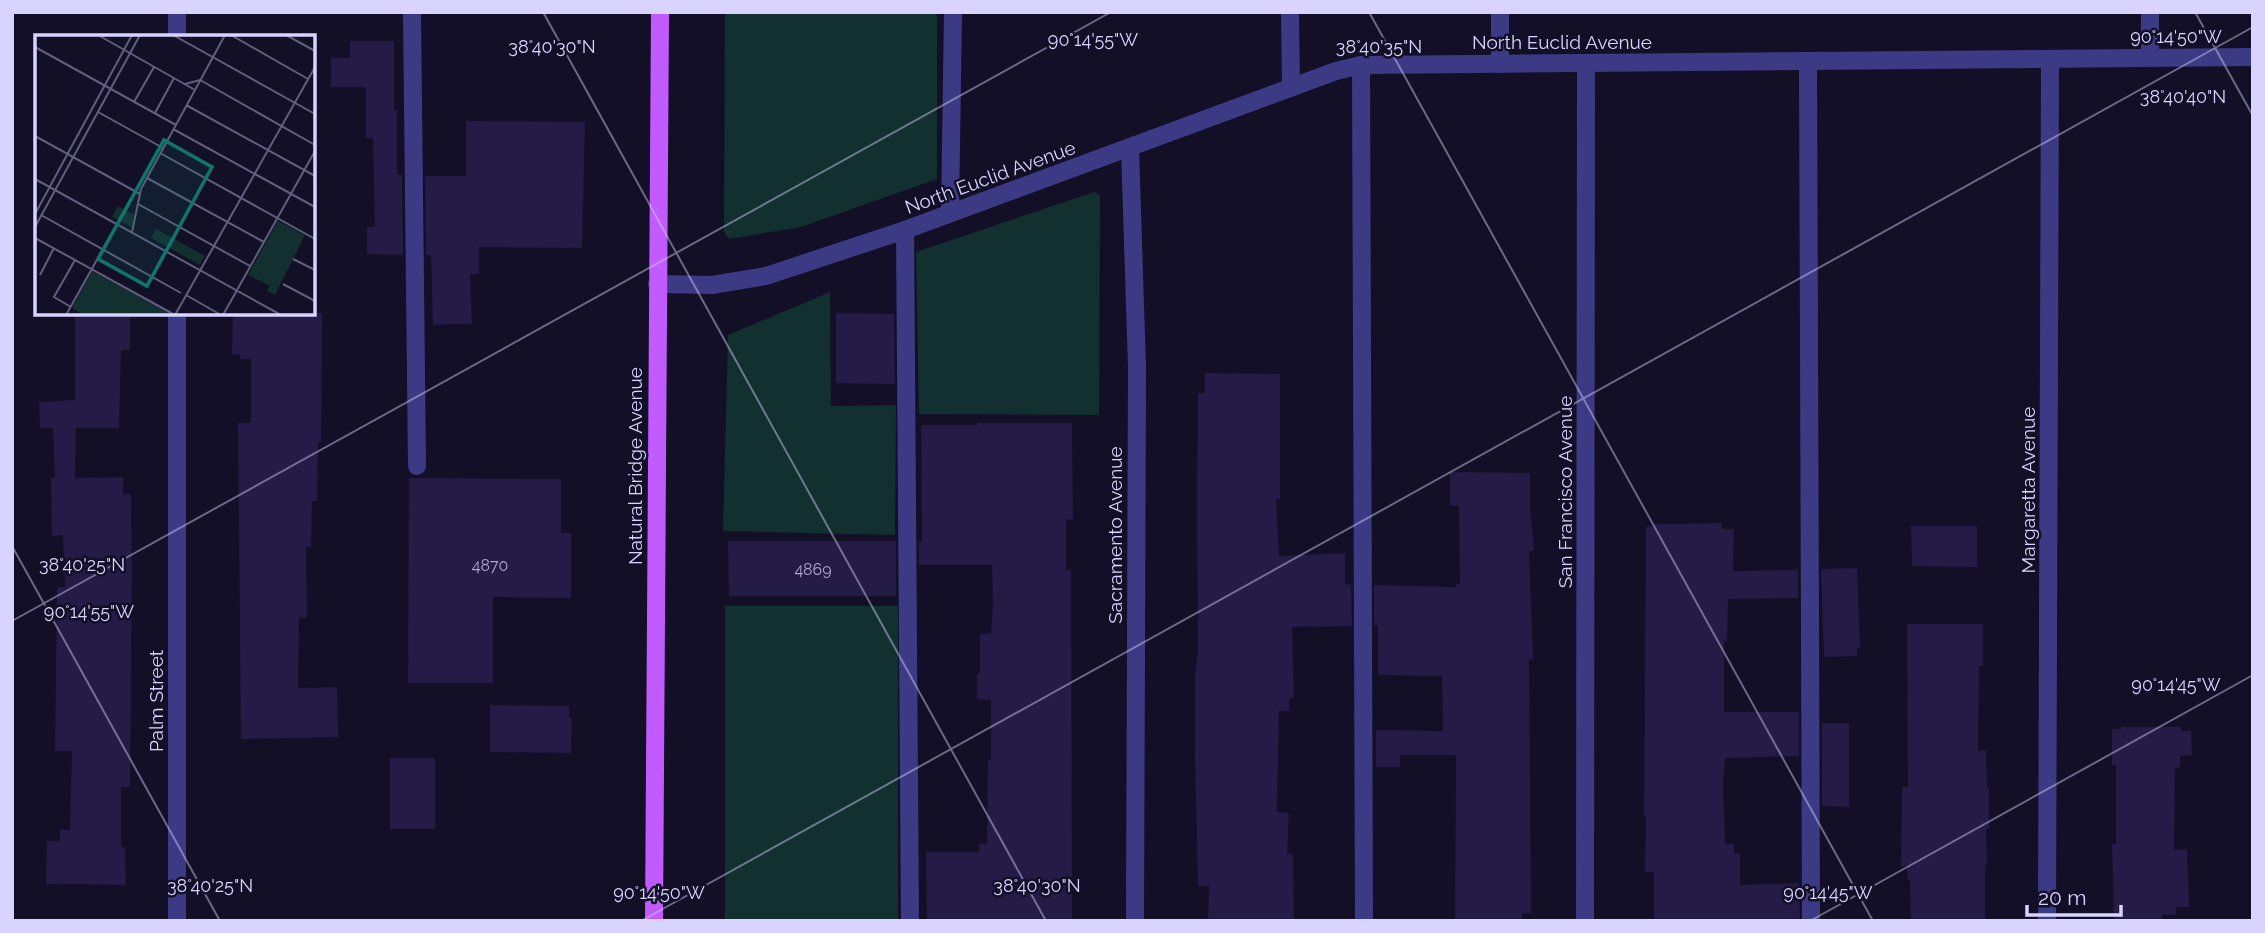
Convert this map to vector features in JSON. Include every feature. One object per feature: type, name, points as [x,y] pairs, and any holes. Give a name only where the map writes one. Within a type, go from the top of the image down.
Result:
[{"type":"main road","name":"Natural Bridge Avenue","points":[[654,921],[660,12]]},
{"type":"street","points":[[177,12],[177,35]]},
{"type":"street","points":[[412,12],[417,466]]},
{"type":"street","points":[[950,213],[953,12]]},
{"type":"street","points":[[1290,12],[1291,88]]},
{"type":"street","points":[[1500,12],[1500,64]]},
{"type":"street","points":[[2150,12],[2150,58]]},
{"type":"street","name":"North Euclid Avenue","points":[[657,284],[712,285],[766,276],[905,230],[1336,71],[1362,65],[2253,57]]},
{"type":"street","name":"Margaretta Avenue","points":[[2047,921],[2050,59]]},
{"type":"street","points":[[1808,61],[1811,921]]},
{"type":"street","name":"San Francisco Avenue","points":[[1586,63],[1586,921]]},
{"type":"street","points":[[1362,65],[1364,921]]},
{"type":"street","name":"Sacramento Avenue","points":[[1130,148],[1137,367],[1135,921]]},
{"type":"street","points":[[905,230],[910,921]]},
{"type":"street","name":"Palm Street","points":[[177,315],[177,921]]},
{"type":"green space","points":[[725,12],[937,12],[937,179],[801,227],[729,239],[724,232]]},
{"type":"green space","points":[[1094,192],[1100,195],[1099,415],[919,414],[916,252]]},
{"type":"green space","points":[[830,292],[831,406],[896,405],[895,535],[723,531],[728,335]]},
{"type":"green space","points":[[725,606],[898,606],[898,921],[725,921]]},
{"type":"building","points":[[350,41],[394,41],[394,110],[397,110],[397,175],[402,175],[403,255],[367,254],[367,227],[375,227],[373,138],[366,138],[366,87],[331,87],[331,58],[350,58]]},
{"type":"building","points":[[466,121],[585,122],[582,248],[479,247],[479,274],[470,274],[472,324],[433,325],[431,255],[426,255],[425,176],[466,176]]},
{"type":"building","points":[[322,313],[321,443],[318,443],[317,501],[312,501],[311,547],[306,547],[307,618],[299,618],[298,688],[337,687],[338,737],[241,739],[238,423],[251,423],[251,359],[240,359],[240,355],[232,354],[233,315]]},
{"type":"building","points":[[836,313],[894,314],[895,384],[836,383]]},
{"type":"building","points":[[75,315],[130,315],[130,350],[121,350],[119,428],[76,428],[75,478],[123,477],[123,494],[131,494],[130,787],[121,787],[121,847],[125,847],[126,885],[46,884],[47,841],[60,841],[60,830],[70,830],[72,751],[55,751],[57,587],[65,587],[63,535],[52,536],[51,478],[55,478],[53,428],[40,428],[39,402],[75,400]]},
{"type":"building","points":[[1205,373],[1280,374],[1280,499],[1276,499],[1279,556],[1345,553],[1345,584],[1351,585],[1352,626],[1292,627],[1294,698],[1289,698],[1289,711],[1279,711],[1277,812],[1289,813],[1287,854],[1293,854],[1294,921],[1208,921],[1209,886],[1198,886],[1195,676],[1198,649],[1198,393],[1205,393]]},
{"type":"building","points":[[1072,423],[1073,520],[1066,519],[1066,570],[1071,570],[1072,921],[927,921],[926,852],[979,852],[979,844],[987,844],[991,700],[977,699],[977,674],[980,674],[980,634],[991,633],[993,603],[992,565],[919,565],[919,541],[922,541],[921,425]]},
{"type":"building","points":[[1450,472],[1530,473],[1534,548],[1529,551],[1533,659],[1529,659],[1531,913],[1522,913],[1522,921],[1455,921],[1456,755],[1400,755],[1400,767],[1376,767],[1376,730],[1443,731],[1442,676],[1378,675],[1378,625],[1374,625],[1374,585],[1456,587],[1456,584],[1460,584],[1459,506],[1450,506]]},
{"type":"building","points":[[409,478],[561,479],[561,533],[571,533],[571,598],[493,597],[493,683],[408,683]]},
{"type":"building","points":[[1722,523],[1722,529],[1734,529],[1733,571],[1798,570],[1798,598],[1728,599],[1727,641],[1724,641],[1724,712],[1799,712],[1799,756],[1725,758],[1723,784],[1725,844],[1734,844],[1734,853],[1740,854],[1740,885],[1799,883],[1800,919],[1654,921],[1654,872],[1645,872],[1646,527],[1654,524]]},
{"type":"building","points":[[1911,526],[1977,526],[1977,567],[1912,566]]},
{"type":"building","points":[[728,541],[896,541],[896,596],[729,596]]},
{"type":"building","points":[[1857,568],[1860,648],[1857,648],[1857,656],[1824,657],[1821,569]]},
{"type":"building","points":[[1907,624],[1983,624],[1983,666],[1979,666],[1978,751],[1986,750],[1989,789],[1985,921],[1911,921],[1910,880],[1907,866],[1901,866],[1902,787],[1908,787]]},
{"type":"building","points":[[490,705],[569,706],[569,718],[572,718],[571,753],[490,752]]},
{"type":"building","points":[[1822,723],[1849,723],[1849,807],[1822,806]]},
{"type":"building","points":[[2181,727],[2181,731],[2191,731],[2192,755],[2180,756],[2180,767],[2175,768],[2174,850],[2187,849],[2189,907],[2176,907],[2176,915],[2162,915],[2162,921],[2114,921],[2112,844],[2116,844],[2116,765],[2112,765],[2112,729]]},
{"type":"building","points":[[390,758],[435,758],[435,829],[390,829]]}]
